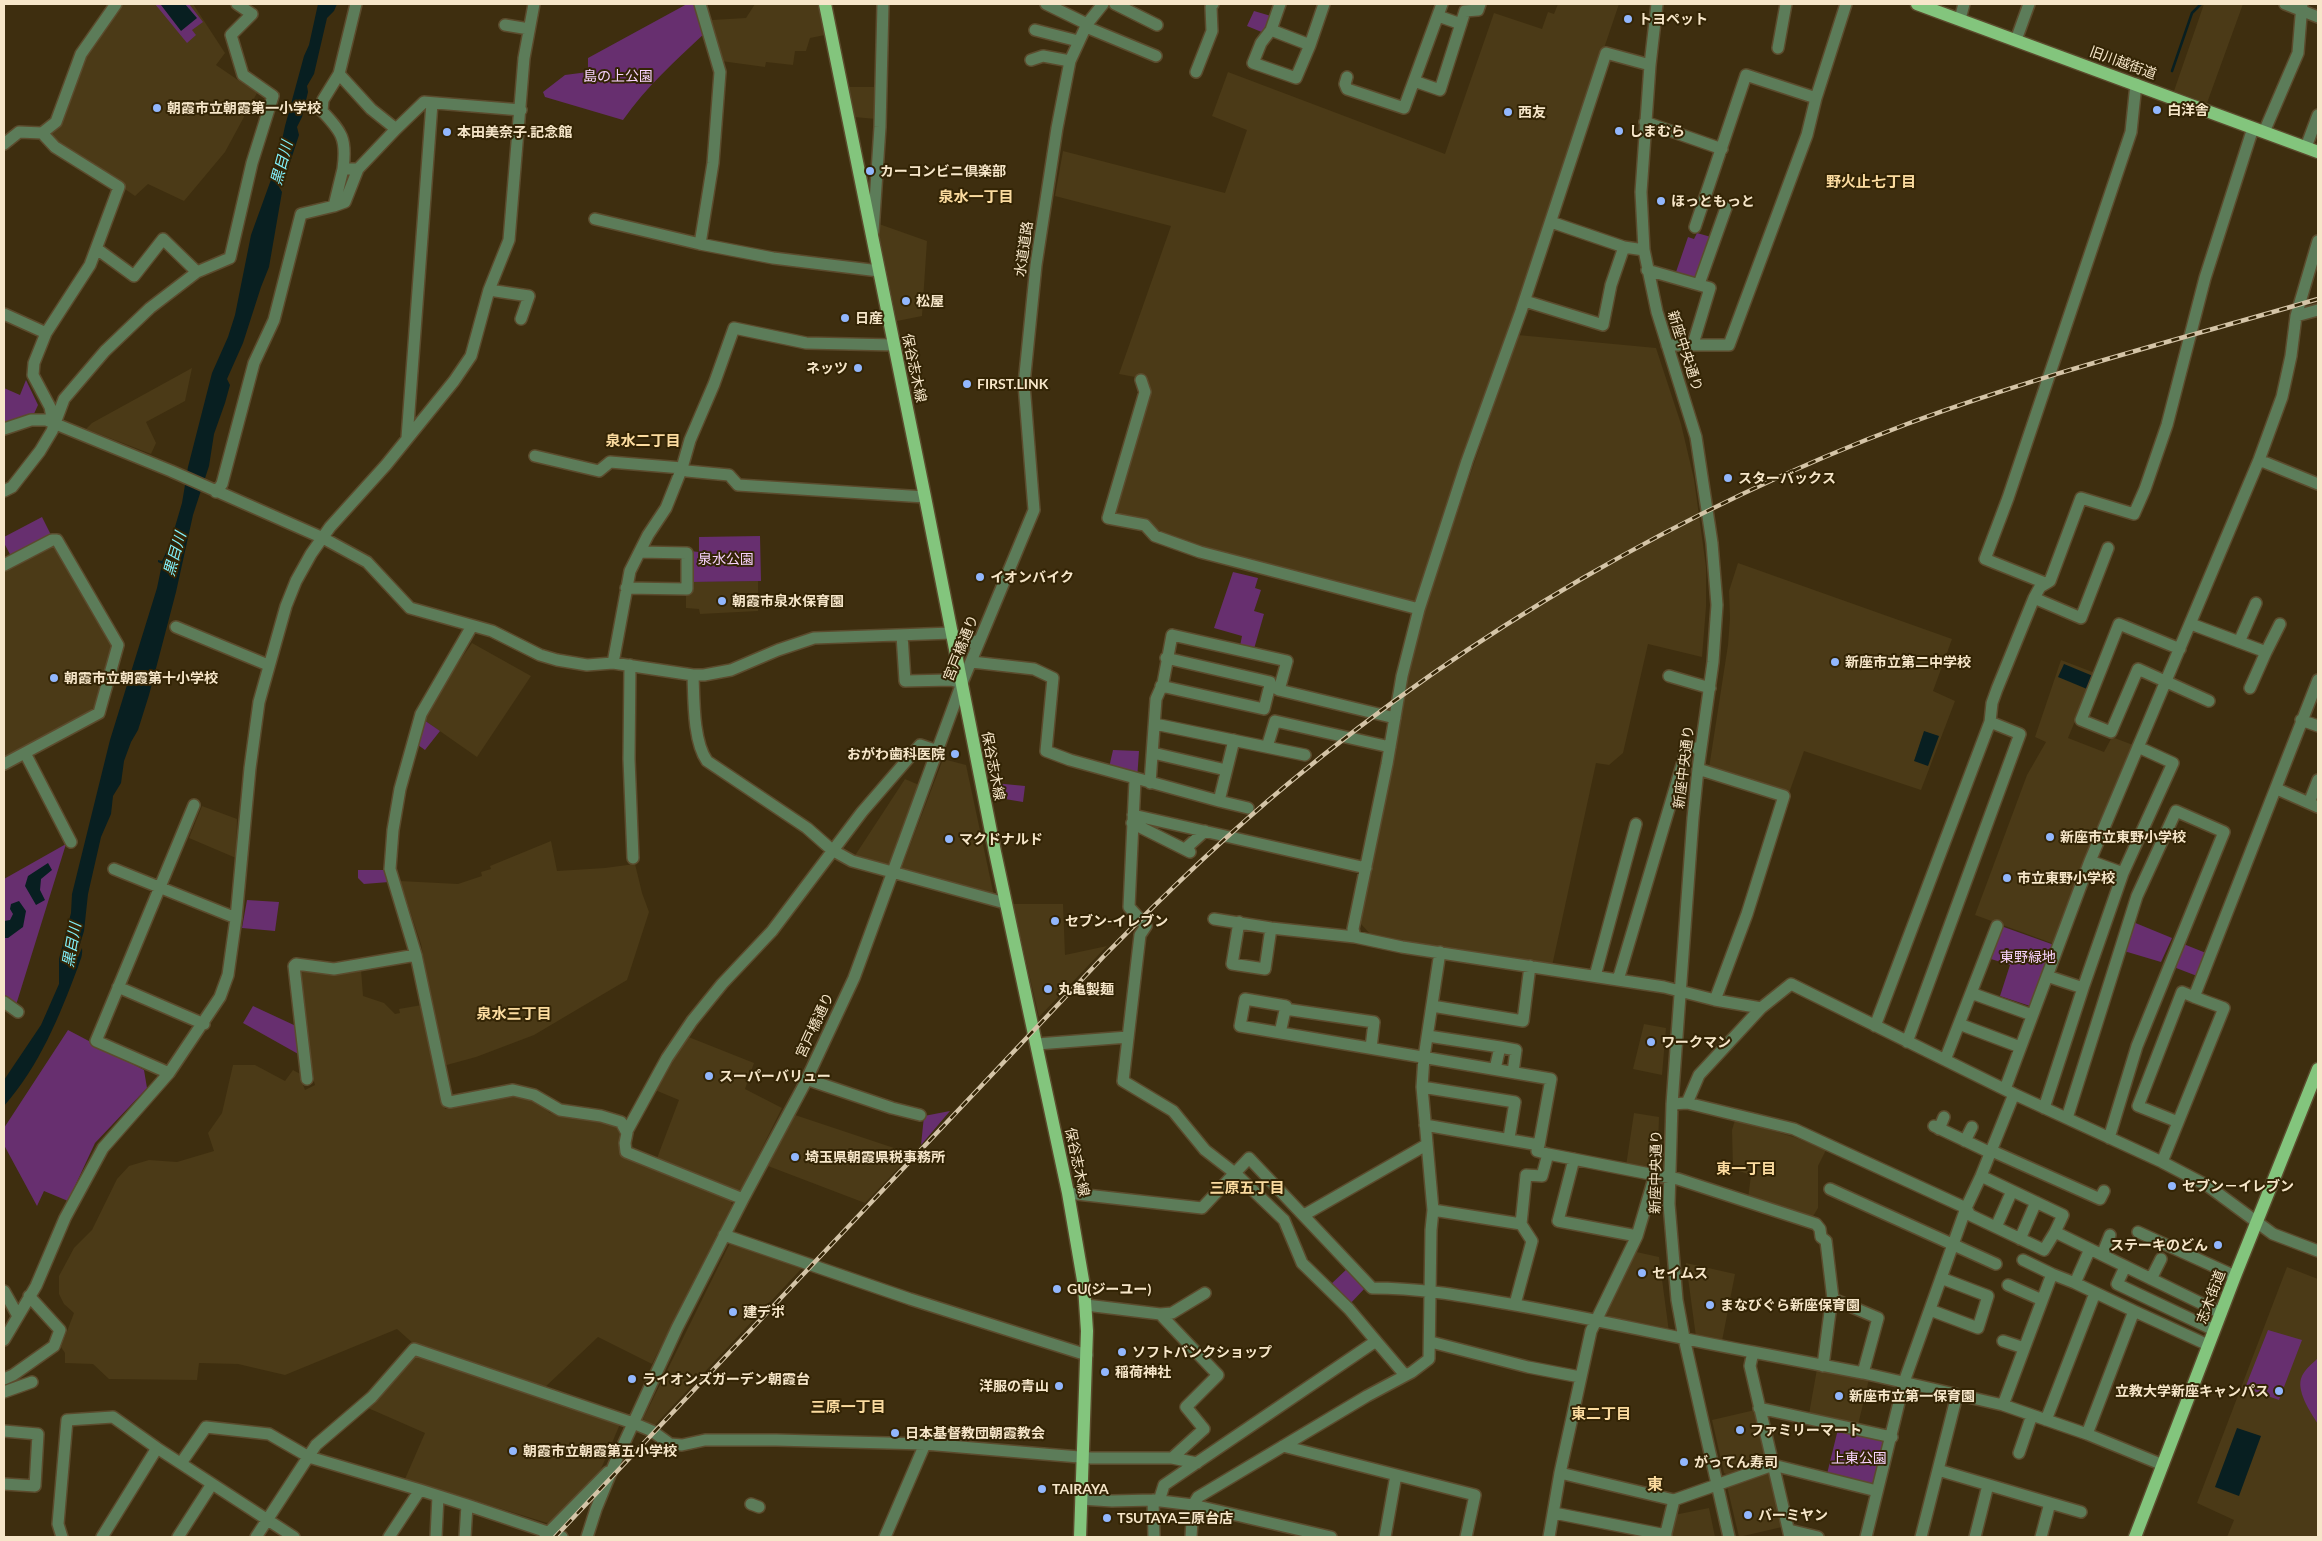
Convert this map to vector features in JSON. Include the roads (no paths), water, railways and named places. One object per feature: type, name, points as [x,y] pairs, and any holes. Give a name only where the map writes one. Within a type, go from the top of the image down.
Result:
[{"type":"main road","name":"保谷志木線","points":[[825,4],[1005,903],[1068,1192],[1086,1305],[1087,1355],[1080,1537]]},
{"type":"main road","name":"旧川越街道","points":[[1918,4],[2312,150]]},
{"type":"main road","name":"志木街道","points":[[2135,1537],[2208,1345],[2318,1069]]},
{"type":"street","points":[[4,144],[19,132],[42,133],[56,122],[81,54],[116,4]]},
{"type":"street","points":[[4,490],[12,487],[40,451],[52,431],[64,399],[105,351],[150,308],[197,272],[230,258],[252,163],[273,96],[243,74],[231,35],[252,14],[237,4]]},
{"type":"street","points":[[334,206],[345,152],[341,130],[322,111],[323,100],[337,80],[356,4]]},
{"type":"street","points":[[4,1340],[29,1296],[72,1204],[103,1148],[169,1074],[204,1024],[220,997],[228,975],[236,918],[250,768],[259,702],[268,665],[296,581],[310,554],[466,366],[471,356],[490,290],[509,240],[524,58],[534,4]]},
{"type":"street","points":[[700,4],[720,72],[713,164],[700,244]]},
{"type":"street","points":[[872,239],[880,127],[883,4]]},
{"type":"street","points":[[1046,4],[1156,56]]},
{"type":"street","name":"水道道路","points":[[1034,510],[1024,384],[1036,265],[1058,119],[1070,61],[1087,25],[1104,4]]},
{"type":"street","points":[[1115,4],[1157,25]]},
{"type":"street","points":[[1196,72],[1212,31],[1211,7],[1213,4]]},
{"type":"street","points":[[1280,4],[1271,30],[1261,43],[1253,63],[1296,78],[1324,4]]},
{"type":"street","points":[[1346,78],[1345,84],[1347,89],[1401,109],[1404,108],[1442,4]]},
{"type":"street","points":[[1414,81],[1440,90],[1465,11],[1478,10],[1480,4]]},
{"type":"street","name":"新座中央通り","points":[[1657,4],[1645,122],[1641,192],[1644,250],[1647,270],[1667,345],[1696,437],[1710,525],[1717,604],[1716,640],[1698,769],[1672,1104],[1669,1177],[1674,1266],[1684,1338],[1728,1537]]},
{"type":"street","points":[[1778,48],[1786,4]]},
{"type":"street","points":[[1667,345],[1729,345],[1807,135],[1816,98],[1846,4]]},
{"type":"street","points":[[1960,20],[1964,4]]},
{"type":"street","points":[[2016,40],[2029,4]]},
{"type":"street","points":[[2285,4],[2302,7],[2318,17]]},
{"type":"street","points":[[1875,1026],[1990,722],[1992,704],[1997,689],[2034,598],[2040,587],[2050,581],[2080,498],[2134,514],[2146,488],[2168,425],[2206,278],[2258,130],[2298,53],[2302,7]]},
{"type":"street","points":[[1438,16],[1461,24]]},
{"type":"street","points":[[505,25],[529,29]]},
{"type":"street","points":[[1035,30],[1078,42]]},
{"type":"street","points":[[1271,30],[1310,45]]},
{"type":"street","points":[[1355,937],[1353,929],[1404,668],[1419,609],[1467,461],[1525,300],[1606,53],[1650,65]]},
{"type":"street","points":[[1031,60],[1043,56],[1070,61]]},
{"type":"street","points":[[339,74],[372,109],[396,128]]},
{"type":"street","points":[[1695,227],[1746,75],[1816,98]]},
{"type":"street","points":[[2045,583],[1985,559],[2008,498],[2131,132],[2136,84]]},
{"type":"street","points":[[216,492],[222,484],[254,364],[274,320],[301,214],[345,202],[358,169],[396,128],[424,102],[521,110]]},
{"type":"street","points":[[407,438],[432,103]]},
{"type":"street","points":[[2312,150],[2318,115]]},
{"type":"street","points":[[1645,122],[1722,149]]},
{"type":"street","points":[[42,133],[55,147],[119,187],[90,265],[46,333],[34,363],[33,375],[50,408],[54,423]]},
{"type":"street","points":[[343,169],[358,169]]},
{"type":"street","points":[[1699,284],[1726,208]]},
{"type":"street","points":[[595,219],[700,244],[773,258],[879,271]]},
{"type":"street","points":[[1551,222],[1624,246],[1644,250]]},
{"type":"street","points":[[97,249],[134,276],[164,240],[197,272]]},
{"type":"street","points":[[1866,1537],[1904,1382],[1966,1208],[1991,1152],[2010,1091],[2020,1048],[2032,1015],[2090,861],[2259,460],[2282,397],[2291,356],[2296,316],[2318,241]]},
{"type":"street","points":[[1525,300],[1603,325],[1611,285],[1624,246]]},
{"type":"street","points":[[1647,270],[1710,288],[1693,344]]},
{"type":"street","points":[[490,290],[529,296],[521,319]]},
{"type":"street","points":[[2296,316],[2318,310]]},
{"type":"street","points":[[4,314],[46,333]]},
{"type":"street","points":[[613,663],[630,571],[648,535],[666,508],[682,468],[690,440],[714,384],[734,328],[806,344],[894,345]]},
{"type":"street","points":[[1141,380],[1145,392],[1108,518],[1145,525],[1155,536],[1194,550],[1419,609]]},
{"type":"street","points":[[4,428],[31,420],[46,420],[175,473],[323,538],[367,562],[410,608],[492,631],[540,655],[557,660],[587,665],[613,663],[693,675],[731,670],[778,650],[814,638],[952,633],[962,642],[970,644],[980,640]]},
{"type":"street","points":[[535,456],[599,471],[610,462],[682,468],[688,471],[729,475],[738,486],[925,497]]},
{"type":"street","points":[[2259,460],[2318,484]]},
{"type":"street","name":"宮戸橋通り","points":[[586,1537],[614,1465],[633,1423],[724,1235],[806,1079],[854,978],[962,684],[1034,510]]},
{"type":"street","points":[[4,565],[52,540],[57,540],[118,645],[99,713],[4,764]]},
{"type":"street","points":[[2034,598],[2082,618],[2108,548]]},
{"type":"street","points":[[626,588],[687,589],[687,553],[640,552]]},
{"type":"street","points":[[2239,642],[2256,602]]},
{"type":"street","points":[[2180,649],[2119,624],[2081,720],[2111,732],[2138,669],[2209,701]]},
{"type":"street","points":[[2191,624],[2266,652]]},
{"type":"street","points":[[2250,688],[2280,624]]},
{"type":"street","points":[[472,626],[421,714],[400,789],[392,830],[391,877],[416,955],[447,1101],[513,1090],[521,1091],[560,1110],[601,1116],[621,1122],[627,1131]]},
{"type":"street","points":[[176,627],[268,665]]},
{"type":"street","points":[[902,635],[905,681],[951,680],[962,684]]},
{"type":"street","points":[[1153,784],[1156,699],[1161,686],[1172,635],[1287,661],[1264,709]]},
{"type":"street","points":[[1166,658],[1270,682],[1274,688],[1395,718]]},
{"type":"street","points":[[972,662],[1034,669],[1053,678],[1046,752],[1135,780],[1248,808]]},
{"type":"street","points":[[630,665],[629,759],[633,858]]},
{"type":"street","points":[[693,675],[696,722],[703,756],[707,761],[807,828],[832,850],[852,861],[1005,903]]},
{"type":"street","points":[[1669,676],[1710,688]]},
{"type":"street","points":[[2194,997],[2277,789],[2301,720],[2318,680]]},
{"type":"street","points":[[1161,686],[1264,709],[1269,716],[1272,730]]},
{"type":"street","points":[[2301,720],[2318,726]]},
{"type":"street","points":[[1268,747],[1275,721],[1390,747]]},
{"type":"street","points":[[1907,1042],[2020,734],[1990,722]]},
{"type":"street","points":[[1155,724],[1304,755]]},
{"type":"street","points":[[1218,801],[1234,740]]},
{"type":"street","points":[[743,1199],[626,1152],[624,1148],[627,1131],[630,1129],[668,1058],[692,1021],[722,984],[772,931],[832,850],[920,745],[938,751]]},
{"type":"street","points":[[2044,1108],[2123,873],[2173,764],[2138,747]]},
{"type":"street","points":[[1618,980],[1687,748],[1701,748]]},
{"type":"street","points":[[25,753],[71,842]]},
{"type":"street","points":[[1153,753],[1226,770]]},
{"type":"street","points":[[1698,769],[1784,796],[1747,914],[1715,1000]]},
{"type":"street","points":[[1135,780],[1141,820],[1129,908],[1143,931],[1123,1080],[1173,1111],[1205,1150],[1236,1174],[1284,1220],[1302,1263],[1347,1307],[1405,1375]]},
{"type":"street","points":[[2277,789],[2314,805],[2318,780]]},
{"type":"street","points":[[169,1074],[96,1041],[158,887],[194,805]]},
{"type":"street","points":[[2067,1118],[2137,896],[2176,811],[2224,832],[2143,1030],[2109,1138]]},
{"type":"street","points":[[1141,820],[1205,831],[1366,868]]},
{"type":"street","points":[[1141,820],[1153,834],[1187,851],[1205,831]]},
{"type":"street","points":[[1594,976],[1636,824]]},
{"type":"street","points":[[2090,861],[2123,873]]},
{"type":"street","points":[[114,869],[236,918]]},
{"type":"street","points":[[1214,918],[1271,928],[1355,937],[1402,947],[1664,987],[1715,1000],[1761,1008]]},
{"type":"street","points":[[1239,922],[1232,964],[1265,969],[1271,928]]},
{"type":"street","points":[[1945,1060],[1997,926]]},
{"type":"street","points":[[1191,1537],[1193,1506],[1198,1497],[1429,1359],[1434,1210],[1426,1145],[1422,1087],[1424,1057],[1440,952]]},
{"type":"street","points":[[307,1079],[294,966],[296,964],[334,969],[416,955]]},
{"type":"street","points":[[1432,1006],[1523,1021],[1530,966]]},
{"type":"street","points":[[2047,976],[2083,988]]},
{"type":"street","points":[[1687,1102],[1699,1075],[1761,1008],[1791,984],[2044,1108],[2162,1162],[2208,1186],[2282,1238],[2318,1251]]},
{"type":"street","points":[[118,987],[204,1024]]},
{"type":"street","points":[[2162,1162],[2224,1008],[2182,992],[2138,1106],[2178,1122]]},
{"type":"street","points":[[1971,993],[2032,1015]]},
{"type":"street","points":[[1280,1033],[1286,1006],[1244,999],[1240,1026],[1280,1033],[1513,1072],[1551,1079]]},
{"type":"street","points":[[4,1002],[18,1012]]},
{"type":"street","points":[[1285,1009],[1374,1022],[1371,1048]]},
{"type":"street","points":[[1959,1024],[2020,1048]]},
{"type":"street","points":[[1428,1036],[1516,1050],[1513,1072]]},
{"type":"street","points":[[1037,1044],[1128,1037]]},
{"type":"street","points":[[1495,1069],[1500,1047]]},
{"type":"street","points":[[1552,1066],[1537,1151],[1669,1177],[1816,1224],[1820,1229],[1821,1238],[1826,1241],[1833,1299],[1829,1313],[1823,1366]]},
{"type":"street","points":[[806,1079],[920,1116]]},
{"type":"street","points":[[1422,1087],[1515,1102],[1509,1138]]},
{"type":"street","points":[[1672,1104],[1687,1102],[1794,1129],[1966,1208],[1970,1215],[2044,1250],[2063,1214],[1981,1176]]},
{"type":"street","points":[[1944,1116],[1937,1128],[2100,1199],[2104,1191]]},
{"type":"street","points":[[1425,1125],[1509,1138],[1539,1145]]},
{"type":"street","points":[[1965,1141],[1972,1127]]},
{"type":"street","points":[[1304,1215],[1426,1145]]},
{"type":"street","points":[[1514,1304],[1532,1241],[1521,1224],[1526,1175],[1542,1176],[1548,1154]]},
{"type":"street","points":[[1068,1192],[1202,1208],[1249,1158],[1372,1288],[1430,1290],[1596,1319],[1863,1373],[2003,1404],[2087,1434],[2163,1465]]},
{"type":"street","points":[[1574,1159],[1558,1221],[1637,1236]]},
{"type":"street","points":[[1549,1537],[1580,1377],[1596,1319],[1637,1236],[1655,1175]]},
{"type":"street","points":[[1830,1189],[1996,1264]]},
{"type":"street","points":[[1996,1227],[2012,1191]]},
{"type":"street","points":[[2020,1239],[2036,1202]]},
{"type":"street","points":[[1434,1210],[1521,1224]]},
{"type":"street","points":[[2055,1232],[2221,1313]]},
{"type":"street","points":[[2138,1232],[2235,1276]]},
{"type":"street","points":[[724,1235],[870,1286],[1087,1355]]},
{"type":"street","points":[[2102,1255],[2110,1235]]},
{"type":"street","points":[[2075,1283],[2090,1249]]},
{"type":"street","points":[[2151,1279],[2161,1259]]},
{"type":"street","points":[[2022,1260],[2208,1345]]},
{"type":"street","points":[[2125,1266],[2117,1284],[2214,1330]]},
{"type":"street","points":[[2003,1404],[2052,1274]]},
{"type":"street","points":[[1930,1310],[1978,1328],[1988,1296],[1941,1278]]},
{"type":"street","points":[[2008,1285],[2042,1300]]},
{"type":"street","points":[[4,1291],[18,1316]]},
{"type":"street","points":[[1086,1305],[1160,1314],[1172,1313],[1205,1293]]},
{"type":"street","points":[[2046,1420],[2095,1293]]},
{"type":"street","points":[[4,1378],[14,1375],[54,1346],[60,1330],[29,1296]]},
{"type":"street","points":[[1833,1299],[1878,1318],[1863,1373]]},
{"type":"street","points":[[2087,1434],[2134,1311]]},
{"type":"street","points":[[1160,1314],[1218,1375],[1186,1407],[1204,1428],[1172,1458]]},
{"type":"street","points":[[2003,1340],[2024,1348]]},
{"type":"street","points":[[1154,1537],[1156,1500],[1164,1485],[1260,1421],[1280,1404],[1376,1341]]},
{"type":"street","points":[[1431,1342],[1580,1377]]},
{"type":"street","points":[[256,1537],[316,1445],[372,1397],[414,1349],[633,1423],[652,1431],[670,1444],[682,1445],[705,1440],[776,1440],[925,1444],[1082,1457],[1172,1458],[1197,1463]]},
{"type":"street","points":[[1753,1352],[1750,1366],[1789,1534],[1818,1537]]},
{"type":"street","points":[[4,1392],[32,1382]]},
{"type":"street","points":[[1922,1537],[1957,1395]]},
{"type":"street","points":[[1759,1408],[1892,1437]]},
{"type":"street","points":[[2019,1453],[2032,1415]]},
{"type":"street","points":[[62,1537],[58,1524],[67,1420],[114,1417],[157,1448],[294,1537]]},
{"type":"street","points":[[181,1463],[206,1427],[269,1434],[309,1456],[467,1505],[547,1535],[562,1537]]},
{"type":"street","points":[[4,1431],[38,1434],[35,1486],[4,1484]]},
{"type":"street","points":[[885,1537],[925,1444]]},
{"type":"street","points":[[1283,1446],[1475,1495],[1466,1537]]},
{"type":"street","points":[[102,1537],[157,1448]]},
{"type":"street","points":[[547,1535],[614,1465]]},
{"type":"street","points":[[1560,1473],[1674,1500],[1773,1465],[1877,1491]]},
{"type":"street","points":[[1938,1470],[2081,1512]]},
{"type":"street","points":[[1385,1537],[1396,1475]]},
{"type":"street","points":[[178,1537],[212,1484]]},
{"type":"street","points":[[1975,1537],[1988,1485]]},
{"type":"street","points":[[389,1537],[420,1490]]},
{"type":"street","points":[[436,1537],[438,1496]]},
{"type":"street","points":[[1081,1499],[1112,1501],[1156,1500],[1193,1506],[1331,1537]]},
{"type":"street","points":[[1554,1513],[1665,1536],[1674,1500]]},
{"type":"street","points":[[2041,1537],[2050,1503]]},
{"type":"street","points":[[465,1537],[467,1505]]},
{"type":"water","points":[[185,4],[197,18],[181,31],[161,5]]},
{"type":"water","name":"黒目川","points":[[318,4],[337,4],[334,11],[327,18],[314,74],[307,86],[308,92],[302,117],[297,127],[299,135],[284,181],[278,185],[282,192],[269,267],[243,343],[227,379],[230,385],[214,434],[209,466],[193,515],[176,592],[149,695],[138,730],[124,761],[121,783],[113,796],[111,814],[101,837],[88,894],[84,931],[77,954],[78,957],[82,948],[81,958],[47,1040],[28,1074],[4,1106],[4,1080],[41,1025],[59,984],[59,959],[71,913],[72,894],[110,740],[157,588],[162,564],[158,560],[162,561],[170,544],[182,503],[188,467],[212,373],[228,337],[235,315],[251,235],[277,163],[285,126],[304,56],[309,45]]},
{"type":"water","points":[[2064,664],[2093,676],[2087,689],[2058,677]]},
{"type":"water","points":[[1924,731],[1939,736],[1928,766],[1914,761]]},
{"type":"water","points":[[48,863],[52,870],[41,879],[40,890],[45,900],[36,905],[25,886],[28,876]]},
{"type":"water","points":[[19,901],[26,911],[23,927],[8,938],[4,938],[4,921],[10,920],[13,914],[10,909],[11,904]]},
{"type":"water","points":[[2237,1428],[2261,1436],[2239,1496],[2215,1487]]},
{"type":"waterway","points":[[2172,71],[2192,13],[2201,4]]},
{"type":"railway","points":[[555,1537],[1104,956],[1149,911],[1194,867],[1265,803],[1359,727],[1431,675],[1506,625],[1583,578],[1662,534],[1742,494],[1824,457],[1907,424],[2008,389],[2318,299]]},
{"type":"place","name":"トヨペット","points":[[1628,19]]},
{"type":"place","name":"朝霞市立朝霞第一小学校","points":[[157,108]]},
{"type":"place","name":"白洋舎","points":[[2157,110]]},
{"type":"place","name":"西友","points":[[1508,112]]},
{"type":"place","name":"しまむら","points":[[1619,131]]},
{"type":"place","name":"本田美奈子.記念館","points":[[447,132]]},
{"type":"place","name":"カーコンビニ倶楽部","points":[[870,171]]},
{"type":"place","name":"ほっともっと","points":[[1661,201]]},
{"type":"place","name":"松屋","points":[[906,301]]},
{"type":"place","name":"日産","points":[[845,318]]},
{"type":"place","name":"ネッツ","points":[[858,368]]},
{"type":"place","name":"FIRST.LINK","points":[[967,384]]},
{"type":"place","name":"スターバックス","points":[[1728,478]]},
{"type":"place","name":"イオンバイク","points":[[980,577]]},
{"type":"place","name":"朝霞市泉水保育園","points":[[722,601]]},
{"type":"place","name":"新座市立第二中学校","points":[[1835,662]]},
{"type":"place","name":"朝霞市立朝霞第十小学校","points":[[54,678]]},
{"type":"place","name":"おがわ歯科医院","points":[[955,754]]},
{"type":"place","name":"新座市立東野小学校","points":[[2050,837]]},
{"type":"place","name":"マクドナルド","points":[[949,839]]},
{"type":"place","name":"市立東野小学校","points":[[2007,878]]},
{"type":"place","name":"セブン-イレブン","points":[[1055,921]]},
{"type":"place","name":"丸亀製麺","points":[[1048,989]]},
{"type":"place","name":"ワークマン","points":[[1651,1042]]},
{"type":"place","name":"スーパーバリュー","points":[[709,1076]]},
{"type":"place","name":"埼玉県朝霞県税事務所","points":[[795,1157]]},
{"type":"place","name":"セブン－イレブン","points":[[2172,1186]]},
{"type":"place","name":"ステーキのどん","points":[[2218,1245]]},
{"type":"place","name":"セイムス","points":[[1642,1273]]},
{"type":"place","name":"GU(ジーユー)","points":[[1057,1289]]},
{"type":"place","name":"まなびぐら新座保育園","points":[[1710,1305]]},
{"type":"place","name":"建デポ","points":[[733,1312]]},
{"type":"place","name":"ソフトバンクショップ","points":[[1122,1352]]},
{"type":"place","name":"稲荷神社","points":[[1105,1372]]},
{"type":"place","name":"ライオンズガーデン朝霞台","points":[[632,1379]]},
{"type":"place","name":"洋服の青山","points":[[1059,1386]]},
{"type":"place","name":"立教大学新座キャンパス","points":[[2279,1391]]},
{"type":"place","name":"新座市立第一保育園","points":[[1839,1396]]},
{"type":"place","name":"ファミリーマート","points":[[1740,1430]]},
{"type":"place","name":"日本基督教団朝霞教会","points":[[895,1433]]},
{"type":"place","name":"朝霞市立朝霞第五小学校","points":[[513,1451]]},
{"type":"place","name":"がってん寿司","points":[[1684,1462]]},
{"type":"place","name":"TAIRAYA","points":[[1042,1489]]},
{"type":"place","name":"バーミヤン","points":[[1748,1515]]},
{"type":"place","name":"TSUTAYA三原台店","points":[[1107,1518]]},
{"type":"district","name":"野火止七丁目","points":[[1871,182]]},
{"type":"district","name":"泉水一丁目","points":[[976,197]]},
{"type":"district","name":"泉水二丁目","points":[[643,441]]},
{"type":"district","name":"泉水三丁目","points":[[514,1014]]},
{"type":"district","name":"東一丁目","points":[[1746,1169]]},
{"type":"district","name":"三原五丁目","points":[[1247,1188]]},
{"type":"district","name":"三原一丁目","points":[[848,1407]]},
{"type":"district","name":"東二丁目","points":[[1601,1414]]},
{"type":"district","name":"東","points":[[1655,1485]]},
{"type":"park label","name":"島の上公園","points":[[618,76]]},
{"type":"park label","name":"泉水公園","points":[[726,559]]},
{"type":"park label","name":"東野緑地","points":[[2028,957]]},
{"type":"park label","name":"上東公園","points":[[1859,1458]]}]
